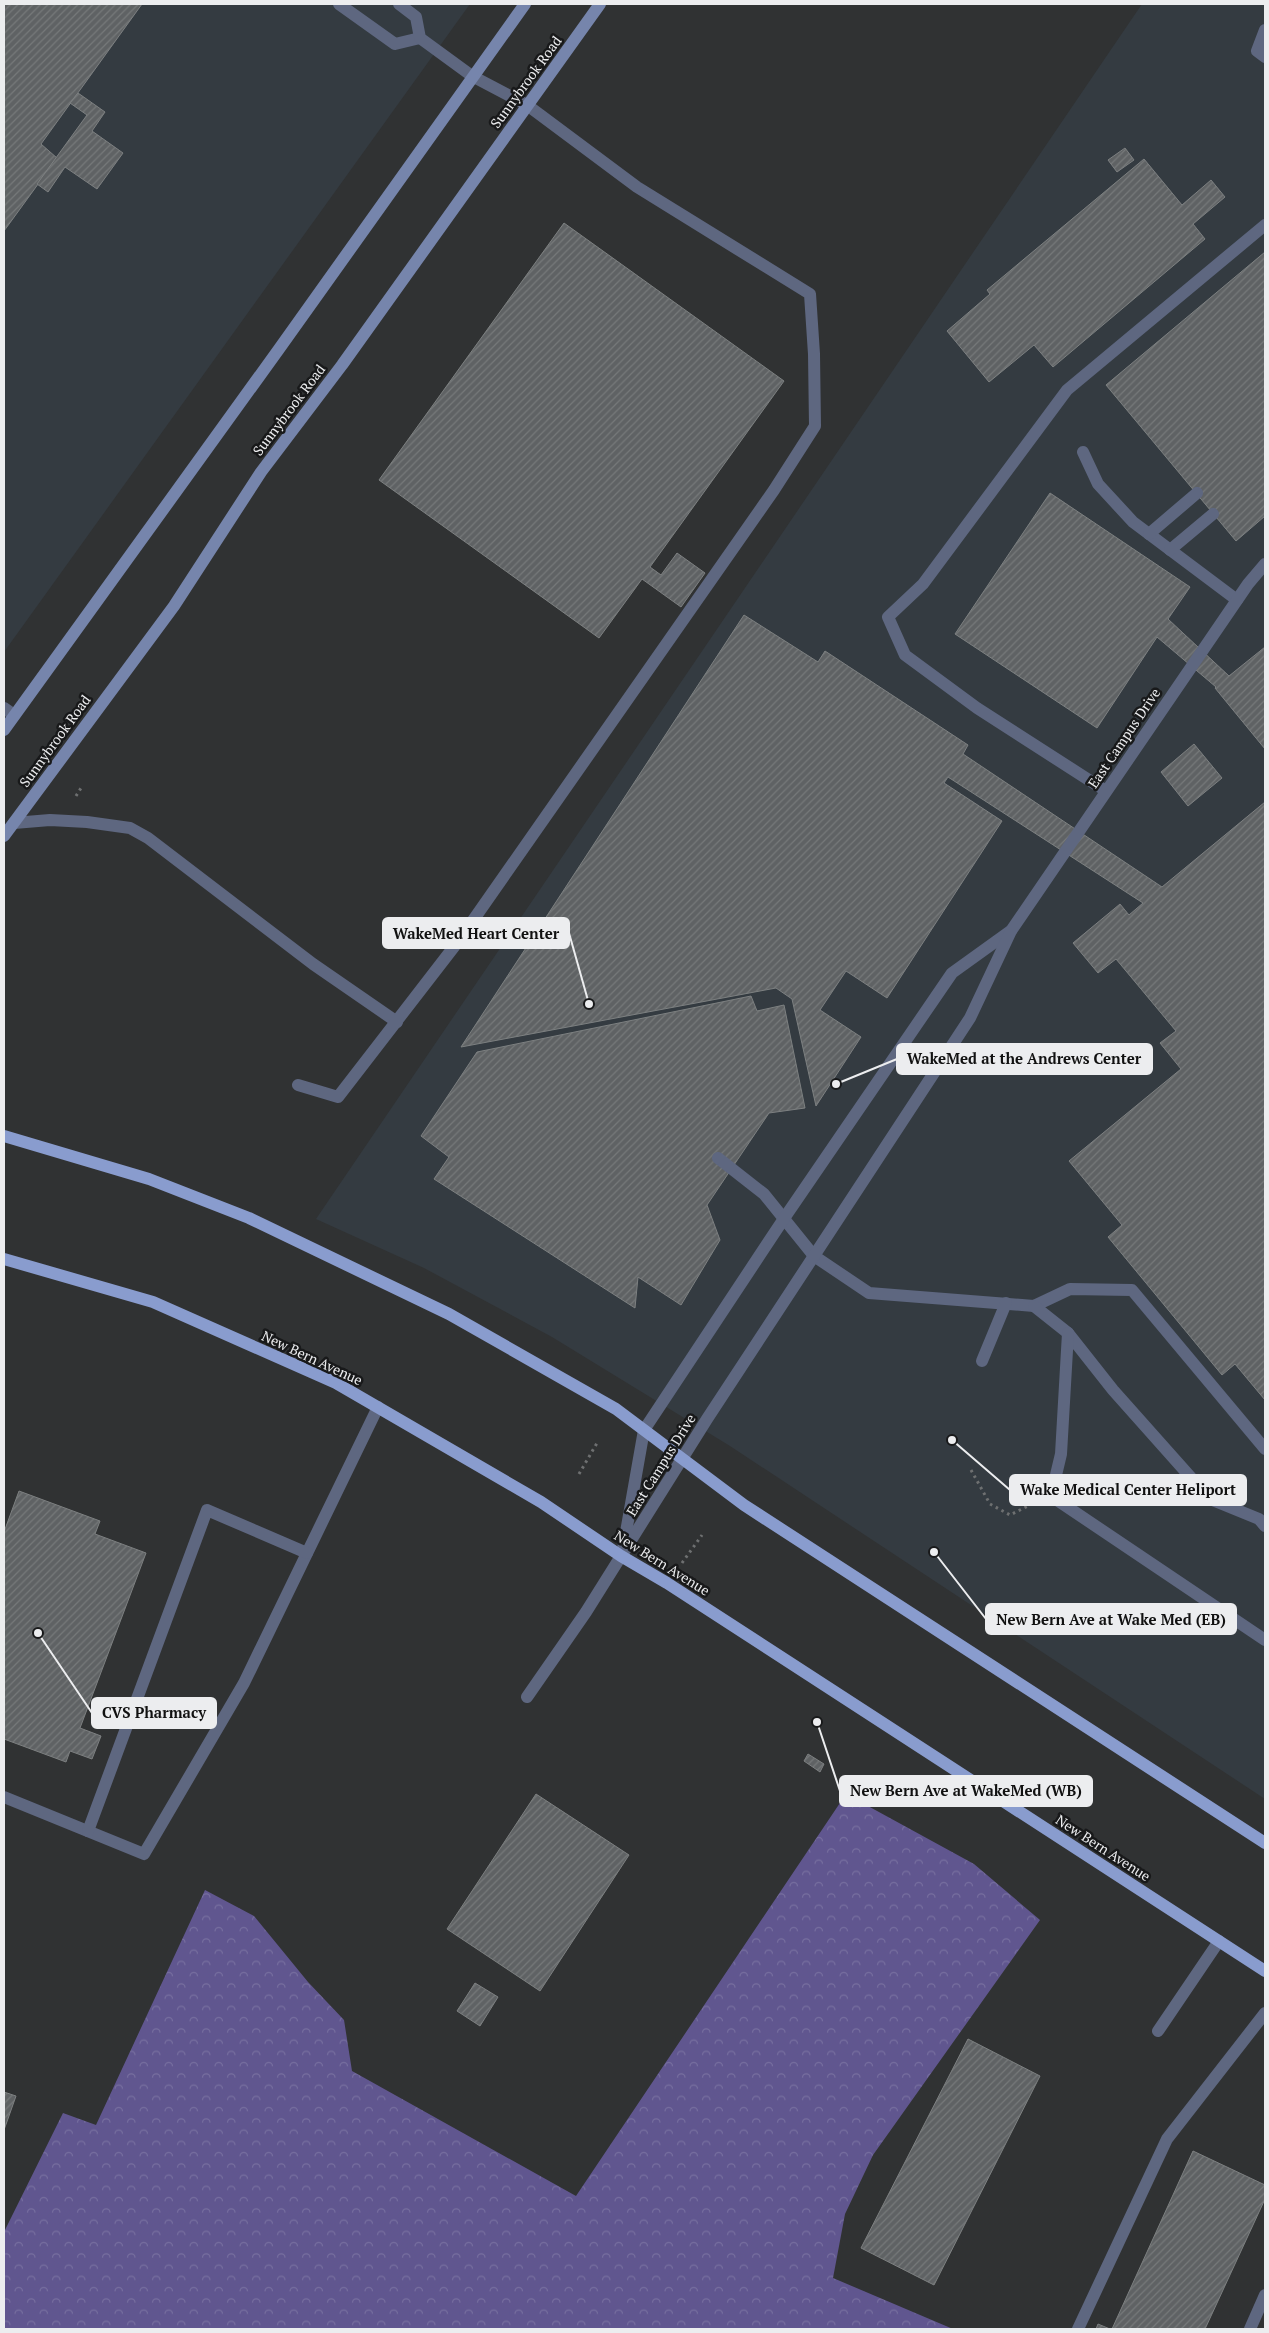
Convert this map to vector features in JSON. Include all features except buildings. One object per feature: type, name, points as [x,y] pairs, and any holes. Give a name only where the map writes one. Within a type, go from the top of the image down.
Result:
[{"type":"main road","points":[[4,730],[9,712],[279,350],[525,4]]},
{"type":"main road","name":"Sunnybrook Road","points":[[4,836],[174,606],[262,472],[342,365],[600,4]]},
{"type":"main road","points":[[4,1136],[149,1179],[249,1218],[449,1314],[616,1409],[684,1458],[744,1505],[1265,1843]]},
{"type":"main road","name":"New Bern Avenue","points":[[4,1259],[153,1302],[336,1383],[541,1502],[621,1556],[675,1588],[1265,1971]]},
{"type":"lane","points":[[338,4],[395,44],[420,38]]},
{"type":"lane","points":[[298,1086],[338,1097],[397,1022],[460,939],[774,490],[815,426],[814,354],[810,294],[637,187],[527,105],[472,76],[420,38],[416,16],[399,4]]},
{"type":"lane","points":[[1265,30],[1257,52],[1265,57]]},
{"type":"lane","points":[[1106,791],[977,708],[905,655],[888,617],[923,584],[1067,390],[1265,225]]},
{"type":"lane","points":[[1083,452],[1098,484],[1133,522],[1237,600]]},
{"type":"lane","points":[[1149,534],[1196,493]]},
{"type":"lane","points":[[1170,550],[1214,514]]},
{"type":"lane","name":"East Campus Drive","points":[[621,1556],[708,1419],[970,1018],[1011,930],[1237,600],[1265,564]]},
{"type":"lane","points":[[14,823],[59,820],[130,828],[148,838],[313,964],[397,1022]]},
{"type":"lane","name":"East Campus Drive","points":[[621,1556],[644,1430],[785,1217],[952,973],[1011,930]]},
{"type":"lane","points":[[718,1158],[764,1194],[785,1217],[814,1256],[869,1293],[1034,1306],[1070,1289],[1132,1290],[1265,1449]]},
{"type":"lane","points":[[982,1361],[1006,1304]]},
{"type":"lane","points":[[1034,1306],[1068,1333],[1113,1390],[1210,1499],[1263,1518]]},
{"type":"lane","points":[[1068,1333],[1061,1454],[1051,1496],[1265,1640]]},
{"type":"lane","points":[[4,1796],[144,1854],[244,1683],[378,1407]]},
{"type":"lane","points":[[88,1831],[207,1510],[307,1553]]},
{"type":"lane","points":[[527,1697],[586,1612],[621,1556]]},
{"type":"lane","points":[[1158,2031],[1219,1941]]},
{"type":"lane","points":[[1078,2329],[1167,2139],[1265,2013]]},
{"type":"lane","points":[[1250,2329],[1265,2295]]},
{"type":"path","points":[[579,1474],[597,1442]]},
{"type":"path","points":[[971,1470],[990,1504],[1010,1515],[1051,1496]]},
{"type":"path","points":[[677,1570],[702,1535]]},
{"type":"shaded area","points":[[4,4],[470,4],[4,652]]},
{"type":"shaded area","points":[[1142,4],[1265,4],[1265,1799],[730,1446],[552,1337],[424,1268],[316,1219]]},
{"type":"green space","points":[[846,1794],[974,1864],[1040,1920],[873,2155],[845,2214],[833,2278],[953,2329],[4,2329],[4,2232],[63,2113],[96,2125],[205,1890],[254,1916],[308,1982],[344,2020],[352,2071],[576,2196]]},
{"type":"place","name":"WakeMed Heart Center","points":[[589,1004]]},
{"type":"place","name":"WakeMed at the Andrews Center","points":[[836,1084]]},
{"type":"place","name":"Wake Medical Center Heliport","points":[[952,1440]]},
{"type":"place","name":"New Bern Ave at Wake Med (EB)","points":[[934,1552]]},
{"type":"place","name":"CVS Pharmacy","points":[[38,1633]]},
{"type":"place","name":"New Bern Ave at WakeMed (WB)","points":[[817,1722]]}]
